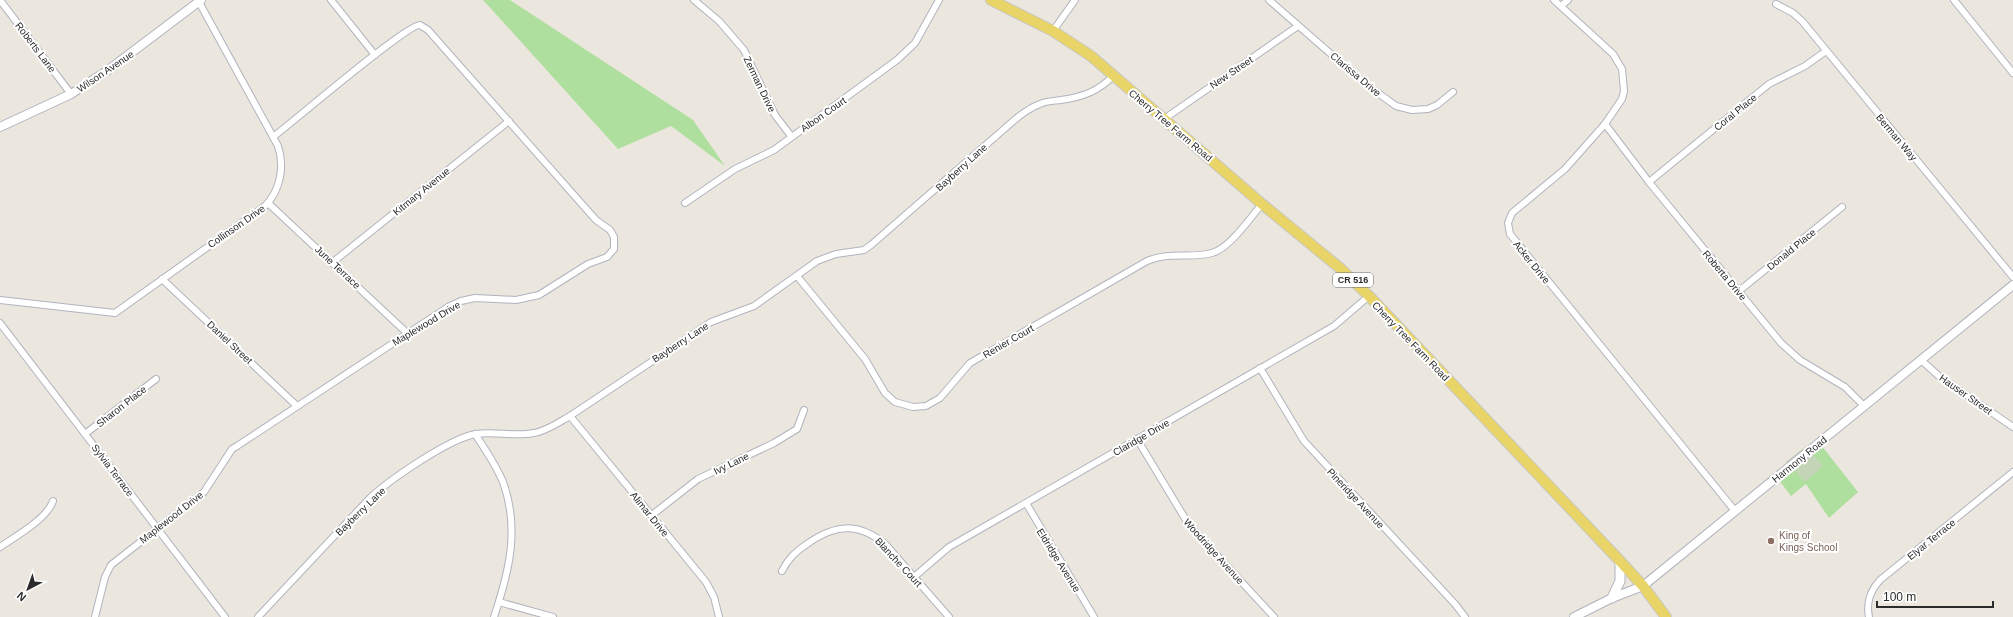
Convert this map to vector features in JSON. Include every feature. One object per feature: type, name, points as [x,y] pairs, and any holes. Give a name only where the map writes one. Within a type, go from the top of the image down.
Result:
[{"type":"main road","name":"Cherry Tree Farm Road","points":[[991,0],[1053,31],[1086,52],[1262,204],[1341,269],[1369,296],[1620,561],[1643,586],[1666,617]]},
{"type":"main road","points":[[1612,598],[1620,581],[1620,561]]},
{"type":"street","name":"Roberts Lane","points":[[0,0],[71,94]]},
{"type":"street","points":[[330,0],[375,55]]},
{"type":"street","name":"Zerman Drive","points":[[694,0],[719,21],[736,38],[754,67],[775,115],[791,136]]},
{"type":"street","name":"Albon Court","points":[[685,203],[723,176],[740,166],[769,153],[887,68],[908,50],[918,39],[939,0]]},
{"type":"street","points":[[1053,31],[1075,0]]},
{"type":"street","name":"Clarissa Drive","points":[[1269,0],[1363,82],[1396,106],[1412,110],[1428,109],[1437,106],[1453,92]]},
{"type":"street","name":"Acker Drive","points":[[1554,0],[1613,54],[1622,69],[1625,84],[1622,98],[1605,124],[1564,169],[1512,213],[1508,223],[1510,234],[1735,511]]},
{"type":"street","points":[[1561,6],[1568,0]]},
{"type":"street","points":[[1954,0],[2013,73]]},
{"type":"street","name":"Wilson Avenue","points":[[0,127],[71,94],[127,58],[200,1]]},
{"type":"street","name":"Collinson Drive","points":[[0,300],[115,313],[268,203],[278,186],[282,164],[280,152],[274,137],[200,1]]},
{"type":"street","name":"Berman Way","points":[[1776,4],[1798,17],[2013,277]]},
{"type":"street","name":"Maplewood Drive","points":[[95,617],[105,577],[111,565],[204,492],[232,449],[448,307],[466,299],[482,297],[516,300],[539,295],[588,264],[607,257],[614,249],[614,237],[610,230],[596,220],[422,25],[417,25],[411,28],[375,55],[274,137]]},
{"type":"street","name":"New Street","points":[[1164,119],[1298,26]]},
{"type":"street","name":"Coral Place","points":[[1650,182],[1769,84],[1805,66],[1826,51]]},
{"type":"street","name":"Bayberry Lane","points":[[258,617],[377,492],[456,440],[475,434],[499,432],[533,434],[552,426],[570,416],[711,322],[754,306],[817,261],[830,256],[864,250],[1030,108],[1043,103],[1091,93],[1105,85],[1114,75]]},
{"type":"street","name":"Kitmary Avenue","points":[[333,262],[509,121]]},
{"type":"street","name":"Roberta Drive","points":[[1605,124],[1650,182],[1787,350],[1800,360],[1845,387],[1864,406]]},
{"type":"street","name":"June Terrace","points":[[268,203],[333,262],[407,333]]},
{"type":"street","name":"Renier Court","points":[[797,276],[865,359],[884,393],[895,402],[904,406],[920,407],[932,403],[940,398],[970,363],[1147,261],[1167,255],[1207,254],[1220,250],[1228,244],[1262,204]]},
{"type":"street","name":"Donald Place","points":[[1739,291],[1842,207]]},
{"type":"street","name":"Daniel Street","points":[[162,279],[297,406]]},
{"type":"street","name":"Harmony Road","points":[[1574,617],[1612,598],[1643,586],[2013,285]]},
{"type":"street","name":"Claridge Drive","points":[[914,577],[949,548],[1334,326],[1369,296]]},
{"type":"street","name":"Sylvia Terrace","points":[[0,323],[225,617]]},
{"type":"street","name":"Hauser Street","points":[[1921,360],[1940,377],[2013,427]]},
{"type":"street","name":"Pineridge Avenue","points":[[1260,368],[1304,442],[1450,598],[1465,617]]},
{"type":"street","name":"Sharon Place","points":[[85,434],[156,379]]},
{"type":"street","name":"Ivy Lane","points":[[652,515],[698,480],[774,443],[797,429],[804,410]]},
{"type":"street","name":"Alimar Drive","points":[[570,416],[706,582],[714,597],[719,617]]},
{"type":"street","points":[[475,434],[499,474],[508,499],[512,516],[512,551],[494,617]]},
{"type":"street","name":"Woodridge Avenue","points":[[1137,439],[1189,525],[1274,617]]},
{"type":"street","name":"Elyar Terrace","points":[[1869,617],[1868,610],[1870,595],[1880,580],[2013,472]]},
{"type":"street","points":[[0,547],[42,517],[53,501]]},
{"type":"street","name":"Eldridge Avenue","points":[[1026,503],[1094,617]]},
{"type":"street","name":"Blanche Court","points":[[782,571],[789,558],[817,537],[832,530],[849,528],[864,531],[877,538],[949,617]]},
{"type":"street","points":[[499,602],[553,617]]},
{"type":"green space","points":[[483,0],[510,0],[693,120],[725,166],[671,126],[618,149]]},
{"type":"green space","points":[[1821,445],[1858,492],[1829,518],[1806,484],[1791,496],[1779,480]]},
{"type":"green space","points":[[1806,446],[1823,466],[1805,482],[1786,462]]},
{"type":"place","name":"King of Kings School","points":[[1771,541]]}]
